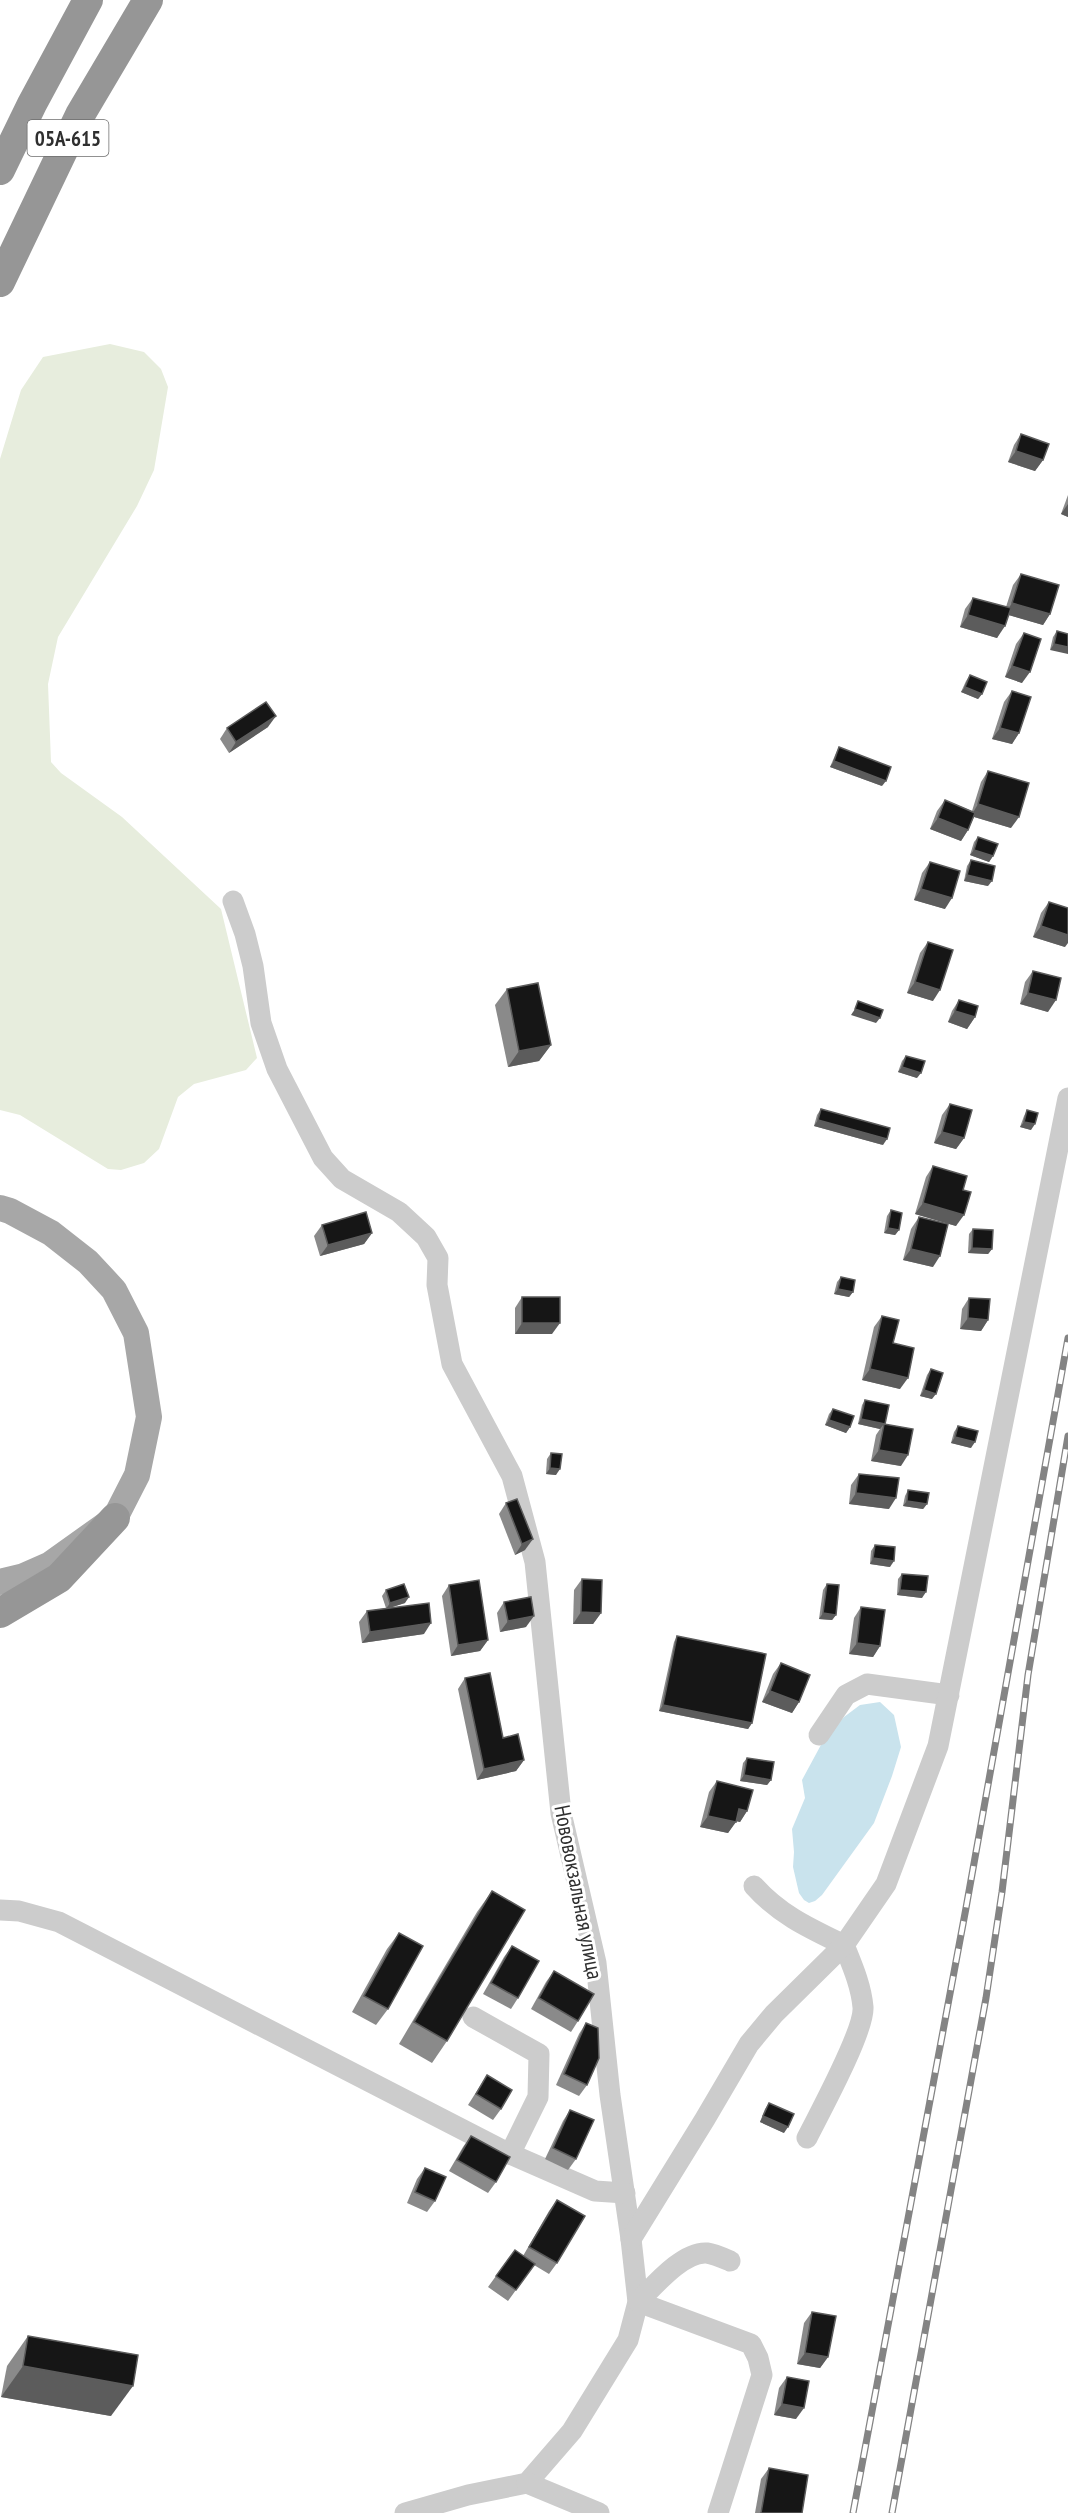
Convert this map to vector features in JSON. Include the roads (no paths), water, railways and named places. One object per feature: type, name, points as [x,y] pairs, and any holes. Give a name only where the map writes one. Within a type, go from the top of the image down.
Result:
[{"type":"highway","name":"05А-615","points":[[0,170],[32,104],[88,0]]},
{"type":"highway","name":"05А-615","points":[[0,282],[80,115],[148,0]]},
{"type":"highway","points":[[0,1612],[59,1578],[115,1518]]},
{"type":"main road","points":[[0,1208],[51,1233],[88,1262],[114,1290],[136,1333],[149,1417],[137,1475],[115,1518],[49,1565],[24,1576],[0,1582]]},
{"type":"street","name":"Нововокзальная улица","points":[[233,900],[253,966],[261,1023],[267,1042],[277,1069],[323,1158],[342,1179],[399,1212],[426,1237],[438,1258],[437,1285],[452,1364],[512,1476],[535,1562],[561,1813],[596,1963],[610,2095],[638,2302],[628,2340],[595,2394],[572,2431],[527,2483]]},
{"type":"street","points":[[631,2238],[705,2120],[749,2044],[774,2014],[844,1945],[886,1884],[938,1746],[1068,1098]]},
{"type":"street","points":[[819,1735],[846,1695],[867,1684],[949,1695]]},
{"type":"street","points":[[754,1886],[769,1903],[790,1918],[844,1945],[858,1978],[864,2010],[849,2053],[807,2138]]},
{"type":"street","points":[[0,1910],[19,1911],[58,1922],[510,2154],[595,2191],[625,2193]]},
{"type":"street","points":[[473,2017],[539,2054],[538,2097],[510,2154]]},
{"type":"street","points":[[718,2513],[762,2374],[758,2358],[751,2344],[638,2302],[689,2256],[707,2253],[730,2261]]},
{"type":"street","points":[[405,2513],[468,2495],[527,2483],[599,2513]]},
{"type":"water","points":[[880,1702],[894,1715],[901,1747],[892,1776],[874,1823],[822,1895],[809,1903],[799,1893],[793,1867],[792,1829],[805,1798],[802,1780],[822,1743],[844,1717],[860,1705]]},
{"type":"railway","points":[[853,2513],[966,1908],[1068,1338]]},
{"type":"railway","points":[[892,2513],[986,1998],[1002,1892],[1028,1675],[1068,1436]]}]
